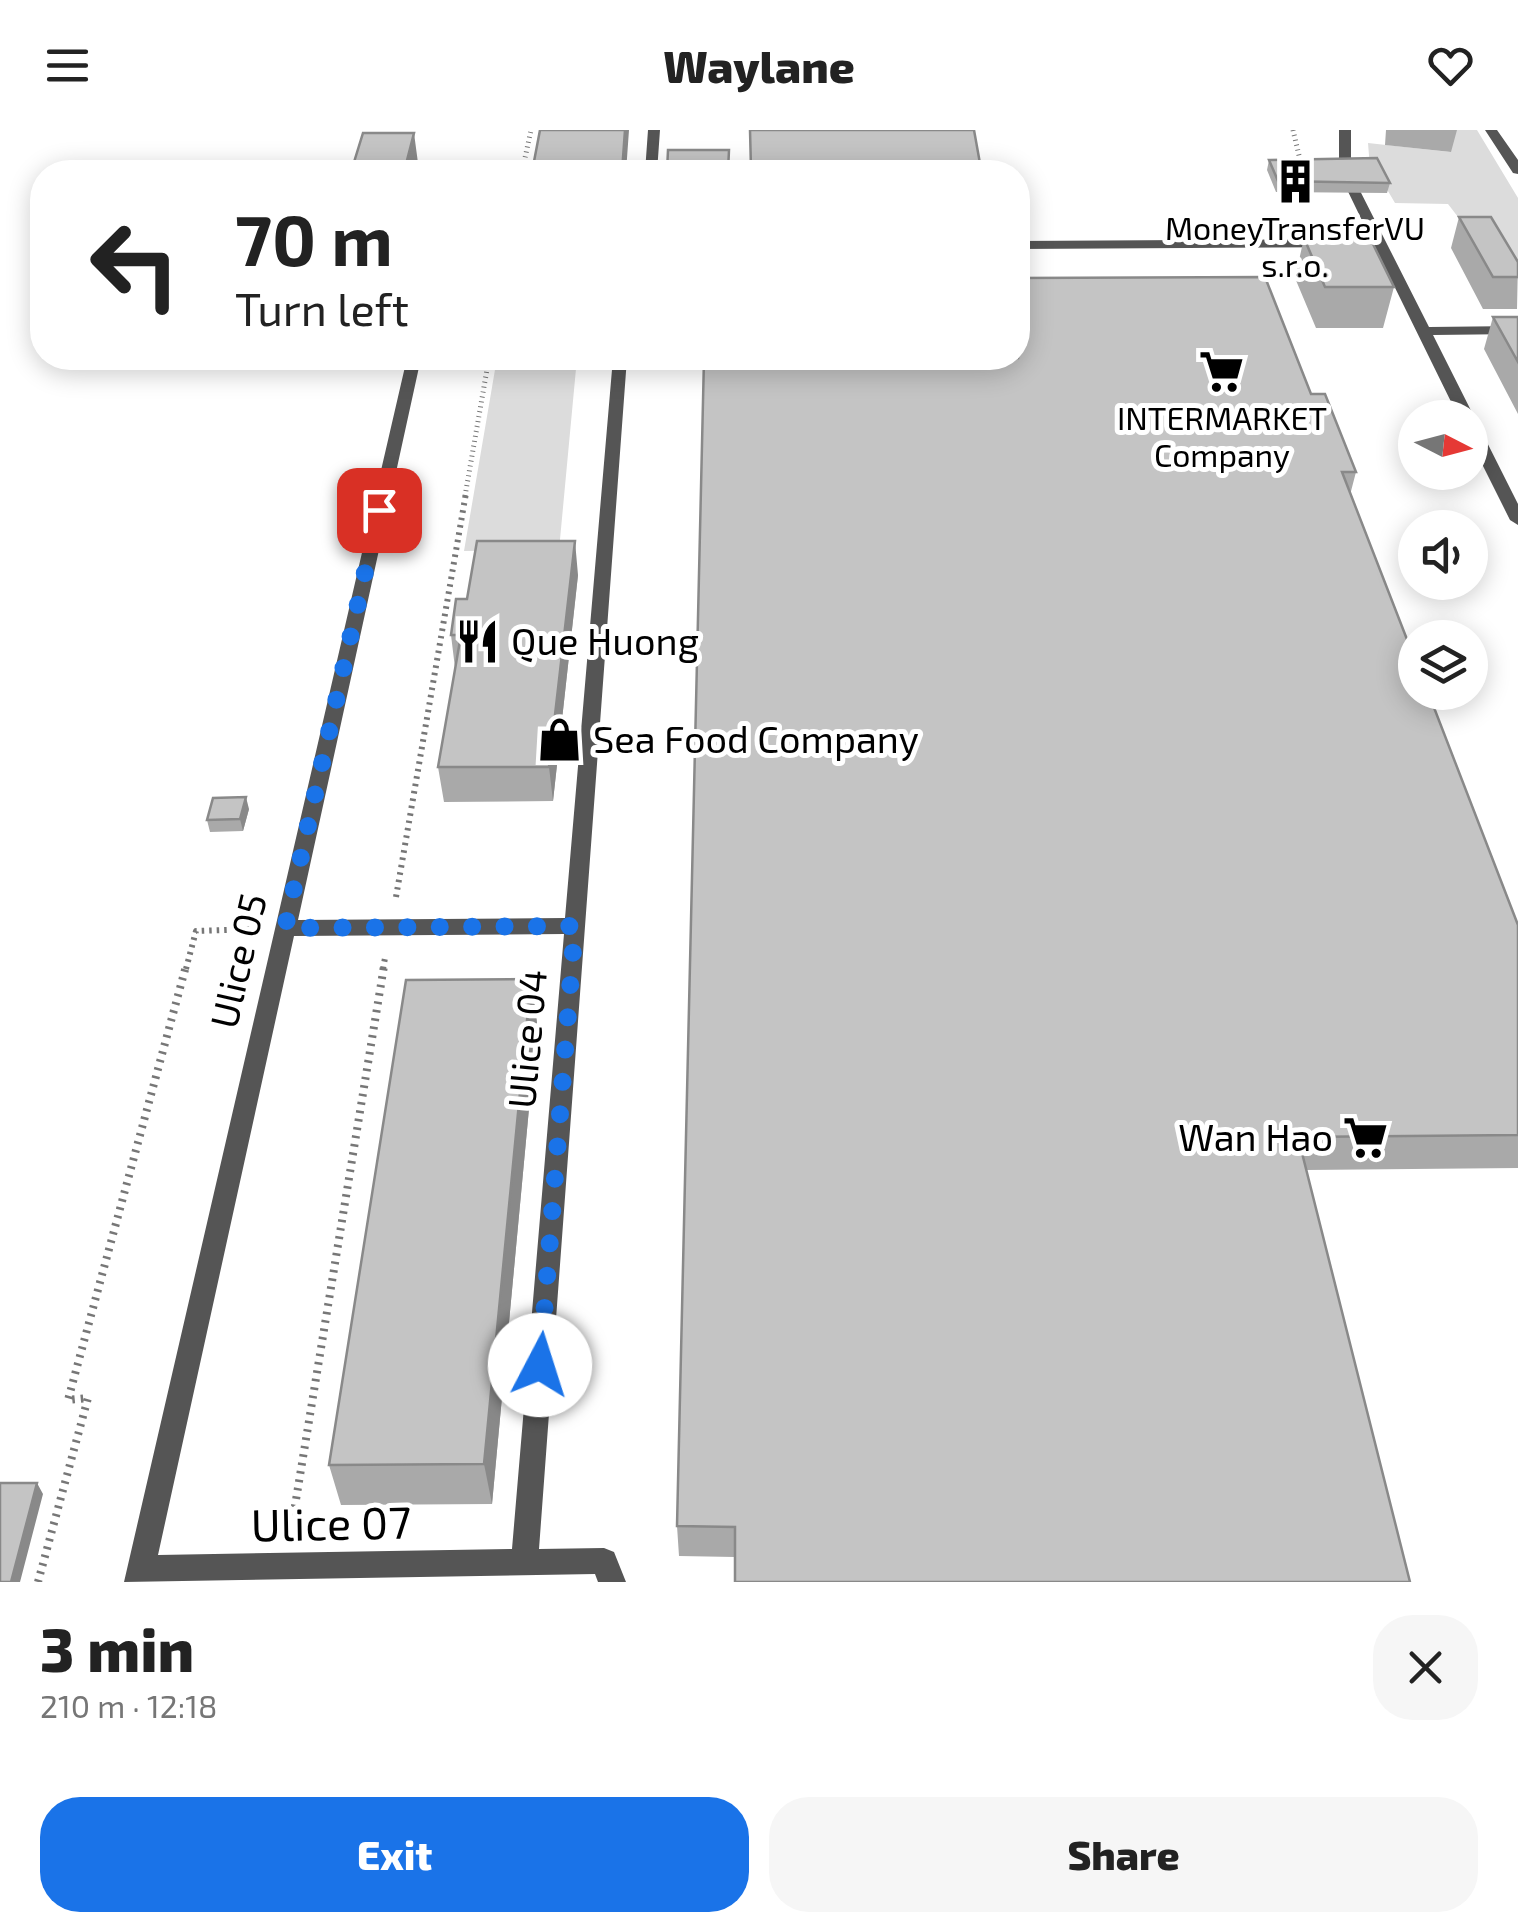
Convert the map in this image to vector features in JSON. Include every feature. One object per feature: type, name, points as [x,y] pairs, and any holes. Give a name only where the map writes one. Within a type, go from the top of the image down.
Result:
[{"type":"street","points":[[652,160],[654,130]]},
{"type":"street","points":[[1344,130],[1344,173],[1458,400]]},
{"type":"street","points":[[1491,130],[1518,170]]},
{"type":"street","points":[[1030,245],[1380,243]]},
{"type":"street","points":[[1423,330],[1518,330]]},
{"type":"street","name":"Ulice 05","points":[[139,1576],[411,370]]},
{"type":"street","name":"Ulice 04","points":[[524,1564],[619,370]]},
{"type":"street","points":[[1488,461],[1518,520]]},
{"type":"street","points":[[285,928],[575,926]]},
{"type":"street","points":[[524,1564],[604,1562],[612,1582]]},
{"type":"street","name":"Ulice 07","points":[[139,1576],[524,1564]]},
{"type":"path","points":[[524,160],[530,130]]},
{"type":"path","points":[[38,1582],[88,1398],[68,1400],[196,932],[285,928]]},
{"type":"shaded area","points":[[1451,130],[1477,130],[1518,198],[1518,280],[1482,248],[1448,204],[1395,203],[1375,169],[1370,168],[1368,143],[1450,152]]},
{"type":"shaded area","points":[[495,370],[576,370],[559,550],[464,551]]},
{"type":"building","points":[[540,130],[625,130],[623,160],[534,160]]},
{"type":"building","points":[[750,130],[974,130],[979,160],[751,160]]},
{"type":"building","points":[[363,133],[414,133],[407,160],[355,160]]},
{"type":"building","points":[[668,150],[729,150],[729,160],[668,160]]},
{"type":"building","points":[[1377,158],[1390,183],[1278,181],[1269,160]]},
{"type":"building","points":[[1459,217],[1491,217],[1518,262],[1518,277],[1493,277]]},
{"type":"building","points":[[1304,238],[1370,238],[1394,287],[1325,287]]},
{"type":"building","points":[[1265,277],[1311,394],[1325,394],[1356,472],[1342,472],[1399,620],[1398,710],[1435,710],[1518,925],[1518,1135],[1298,1137],[1410,1582],[735,1582],[735,1527],[677,1526],[704,370],[1030,370],[1030,278]]},
{"type":"building","points":[[1493,317],[1518,317],[1518,362]]},
{"type":"building","points":[[477,541],[575,541],[549,767],[438,767],[461,635],[451,635],[456,599],[467,599]]},
{"type":"building","points":[[246,797],[240,819],[207,820],[213,798]]},
{"type":"building","points":[[531,979],[484,1464],[329,1465],[406,980]]},
{"type":"building","points":[[0,1483],[37,1483],[11,1582],[0,1582]]},
{"type":"place","name":"MoneyTransferVU s.r.o.","points":[[1295,181]]},
{"type":"place","name":"INTERMARKET Company","points":[[1222,371]]},
{"type":"place","name":"Que Huong","points":[[478,642]]},
{"type":"place","name":"Sea Food Company","points":[[560,740]]},
{"type":"place","name":"Wan Hao","points":[[1366,1138]]},
{"type":"route","points":[[379,510],[285,928],[575,926],[540,1365]]}]
